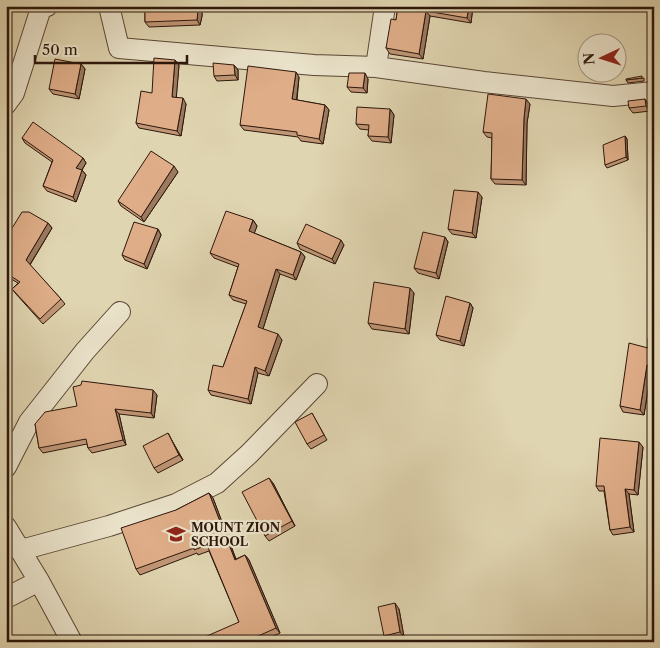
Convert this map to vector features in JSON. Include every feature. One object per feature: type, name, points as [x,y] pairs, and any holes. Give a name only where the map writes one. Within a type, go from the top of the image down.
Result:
[{"type":"street","points":[[6,104],[14,94],[40,8],[47,6]]},
{"type":"street","points":[[109,6],[119,48],[314,66],[376,66],[484,82],[613,96],[654,92]]},
{"type":"street","points":[[376,66],[385,6]]},
{"type":"street","points":[[6,467],[29,422],[85,351],[120,312]]},
{"type":"street","points":[[22,550],[109,526],[176,504],[217,483],[249,454],[317,384]]},
{"type":"street","points":[[6,527],[22,550],[72,642]]},
{"type":"street","points":[[6,598],[39,581]]},
{"type":"building","points":[[145,6],[198,6],[197,20],[145,22]]},
{"type":"building","points":[[398,6],[469,6],[467,18],[426,11],[419,54],[386,48],[391,19],[396,20]]},
{"type":"building","points":[[154,58],[175,60],[172,97],[183,98],[177,131],[136,123],[141,91],[152,93]]},
{"type":"building","points":[[55,59],[81,64],[75,94],[49,89]]},
{"type":"building","points":[[213,63],[234,65],[235,75],[214,76]]},
{"type":"building","points":[[248,66],[296,72],[292,99],[325,105],[319,139],[297,135],[297,132],[240,125]]},
{"type":"building","points":[[349,73],[365,73],[363,88],[347,87]]},
{"type":"building","points":[[642,76],[642,78],[628,79]]},
{"type":"building","points":[[488,94],[526,99],[522,180],[491,179],[492,133],[483,132]]},
{"type":"building","points":[[645,99],[646,106],[629,108],[628,101]]},
{"type":"building","points":[[357,107],[390,109],[388,137],[368,136],[369,125],[356,124]]},
{"type":"building","points":[[33,122],[83,158],[76,168],[82,170],[73,197],[43,186],[53,160],[22,138]]},
{"type":"building","points":[[625,136],[626,157],[605,165],[603,145]]},
{"type":"building","points":[[151,151],[174,166],[141,217],[118,201]]},
{"type":"building","points":[[454,190],[478,192],[472,233],[448,229]]},
{"type":"building","points":[[226,211],[253,220],[249,231],[301,252],[293,275],[276,269],[258,327],[278,334],[265,371],[255,367],[248,399],[208,390],[213,365],[223,367],[247,301],[229,295],[239,264],[210,253]]},
{"type":"building","points":[[22,212],[29,212],[48,223],[26,260],[61,299],[40,319],[12,289],[20,282],[6,273],[6,238]]},
{"type":"building","points":[[134,222],[158,229],[144,264],[122,255]]},
{"type":"building","points":[[306,224],[341,240],[332,259],[297,243]]},
{"type":"building","points":[[423,232],[445,237],[436,273],[414,268]]},
{"type":"building","points":[[374,282],[410,288],[405,329],[368,323]]},
{"type":"building","points":[[446,296],[470,303],[460,341],[436,335]]},
{"type":"building","points":[[648,338],[654,338],[654,365],[647,365],[640,410],[620,406],[629,343],[648,348]]},
{"type":"building","points":[[82,381],[153,390],[151,413],[115,409],[123,440],[88,448],[86,439],[39,448],[35,424],[45,412],[77,406],[73,387],[81,385]]},
{"type":"building","points":[[312,413],[324,435],[307,444],[295,422]]},
{"type":"building","points":[[168,433],[179,455],[154,468],[143,446]]},
{"type":"building","points":[[600,438],[639,442],[634,490],[625,489],[630,527],[610,530],[604,486],[596,486]]},
{"type":"building","points":[[269,478],[292,521],[265,536],[242,492]]},
{"type":"building","points":[[209,493],[235,560],[245,555],[276,628],[245,642],[209,642],[207,636],[239,622],[207,545],[136,569],[121,528],[176,510]]},
{"type":"building","points":[[395,603],[400,632],[384,636],[378,607]]},
{"type":"place","name":"MOUNT ZION SCHOOL","points":[[176,534]]}]
